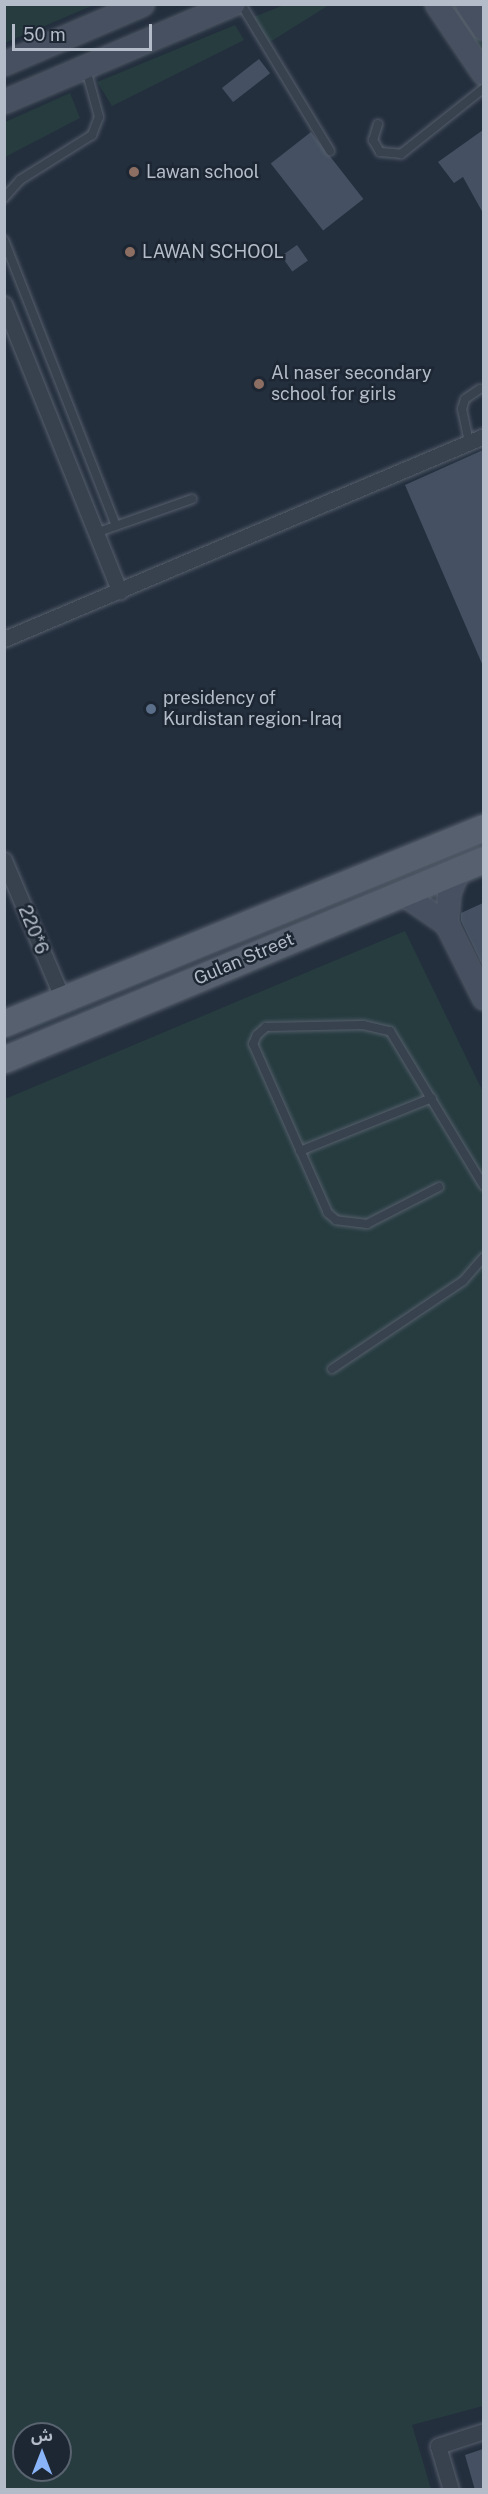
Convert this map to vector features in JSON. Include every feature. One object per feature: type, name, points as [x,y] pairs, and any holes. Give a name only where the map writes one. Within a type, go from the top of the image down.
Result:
[{"type":"main road","name":"Gulan Street","points":[[4,1023],[483,828]]},
{"type":"main road","name":"Gulan Street","points":[[4,1060],[483,860]]},
{"type":"street","points":[[4,64],[143,4]]},
{"type":"street","points":[[4,102],[234,4]]},
{"type":"street","points":[[437,4],[483,74]]},
{"type":"street","points":[[467,4],[483,29]]},
{"type":"street","points":[[4,304],[120,592]]},
{"type":"street","points":[[4,639],[120,592],[483,436]]},
{"type":"street","name":"220*6","points":[[4,860],[63,1000]]},
{"type":"street","points":[[447,924],[452,882],[459,869]]},
{"type":"street","points":[[402,893],[447,924],[483,998]]},
{"type":"street","points":[[451,2490],[438,2446],[483,2431]]},
{"type":"lane","points":[[241,4],[330,151]]},
{"type":"lane","points":[[4,198],[20,180],[92,135],[99,117],[86,68]]},
{"type":"lane","points":[[378,124],[373,140],[380,152],[401,154],[483,88]]},
{"type":"lane","points":[[4,240],[116,526]]},
{"type":"lane","points":[[469,442],[462,409],[465,399],[480,389]]},
{"type":"lane","points":[[96,533],[192,499]]},
{"type":"lane","points":[[439,1187],[367,1224],[348,1224],[328,1213],[253,1044],[266,1027],[363,1025],[390,1031],[483,1186]]},
{"type":"lane","points":[[300,1151],[432,1098]]},
{"type":"lane","points":[[332,1369],[463,1281],[483,1257]]},
{"type":"green space","points":[[5,4],[94,4],[94,5],[5,43]]},
{"type":"green space","points":[[284,5],[329,5],[262,47],[249,19]]},
{"type":"green space","points":[[447,5],[457,5],[483,45],[483,60]]},
{"type":"green space","points":[[235,25],[244,40],[112,106],[97,82]]},
{"type":"green space","points":[[70,93],[80,118],[5,157],[5,122]]},
{"type":"green space","points":[[405,931],[483,1092],[483,2406],[412,2425],[431,2489],[5,2490],[5,1099]]},
{"type":"building","points":[[259,59],[270,73],[233,102],[222,88]]},
{"type":"building","points":[[483,130],[483,213],[463,177],[454,183],[438,162]]},
{"type":"building","points":[[311,132],[363,199],[323,230],[271,163]]},
{"type":"building","points":[[297,245],[308,261],[292,271],[281,256]]},
{"type":"building","points":[[483,450],[483,666],[405,485]]},
{"type":"building","points":[[483,903],[483,967],[461,921],[461,913]]},
{"type":"building","points":[[483,2449],[483,2490],[475,2490],[465,2455]]},
{"type":"place","name":"Lawan school","points":[[134,172]]},
{"type":"place","name":"LAWAN SCHOOL","points":[[130,252]]},
{"type":"place","name":"Al naser secondary school for girls","points":[[259,384]]},
{"type":"place","name":"presidency of Kurdistan region- Iraq","points":[[151,709]]}]
